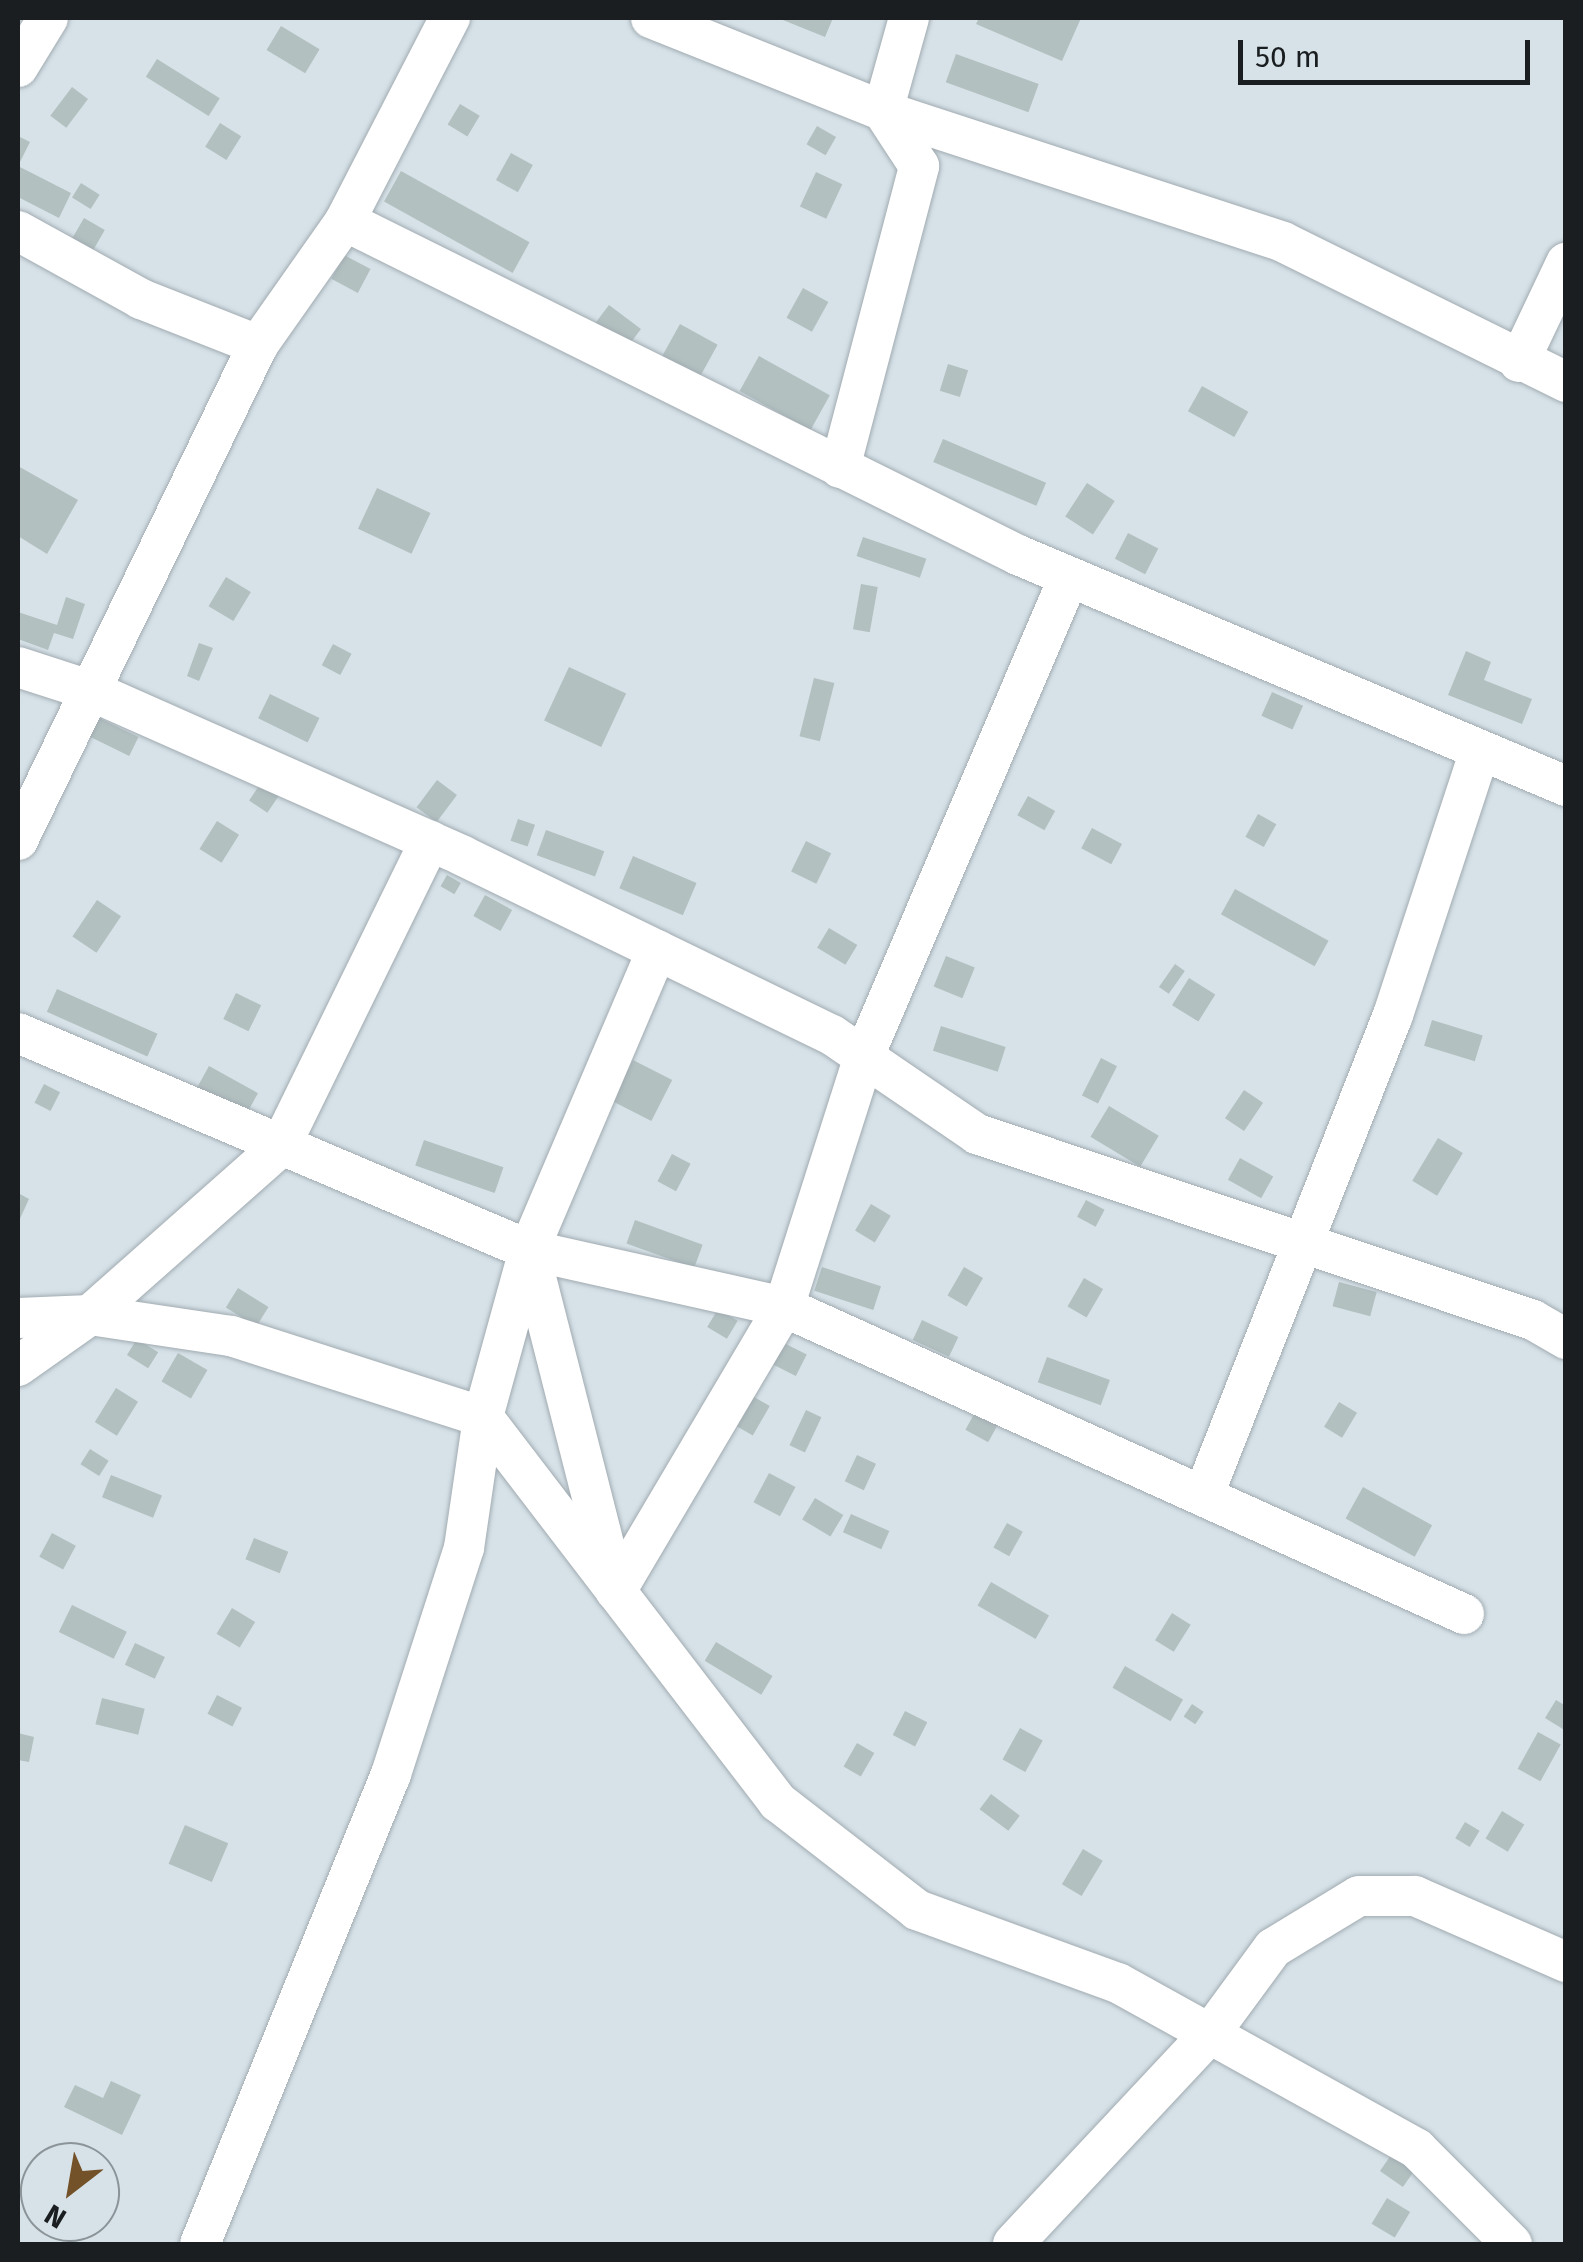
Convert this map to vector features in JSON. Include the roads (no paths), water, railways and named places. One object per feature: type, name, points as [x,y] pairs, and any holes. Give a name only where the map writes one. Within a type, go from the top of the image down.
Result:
[{"type":"street","points":[[18,66],[48,18]]},
{"type":"street","points":[[18,840],[258,346],[345,222],[450,18]]},
{"type":"street","points":[[651,18],[883,111],[1283,242],[1566,382]]},
{"type":"street","points":[[840,468],[919,166],[883,111],[910,18]]},
{"type":"street","points":[[345,222],[1069,578],[1479,754],[1566,786]]},
{"type":"street","points":[[18,230],[141,299],[258,346]]},
{"type":"street","points":[[1519,362],[1566,263]]},
{"type":"street","points":[[616,1591],[784,1308],[864,1056],[1069,578]]},
{"type":"street","points":[[18,667],[89,690],[430,841],[657,950],[864,1056],[977,1134],[1533,1320],[1566,1339]]},
{"type":"street","points":[[1204,1494],[1394,1015],[1479,754]]},
{"type":"street","points":[[18,1366],[90,1315],[280,1148],[430,841]]},
{"type":"street","points":[[200,2244],[392,1774],[464,1548],[483,1417],[529,1250],[657,950]]},
{"type":"street","points":[[18,1033],[280,1148],[529,1250],[784,1308],[1464,1614]]},
{"type":"street","points":[[529,1250],[616,1591]]},
{"type":"street","points":[[18,1318],[90,1315],[231,1336],[483,1417],[778,1802],[917,1910],[1118,1983],[1212,2031],[1418,2149],[1512,2244]]},
{"type":"street","points":[[1014,2244],[1212,2031],[1274,1948],[1358,1896],[1415,1896],[1566,1962]]}]
